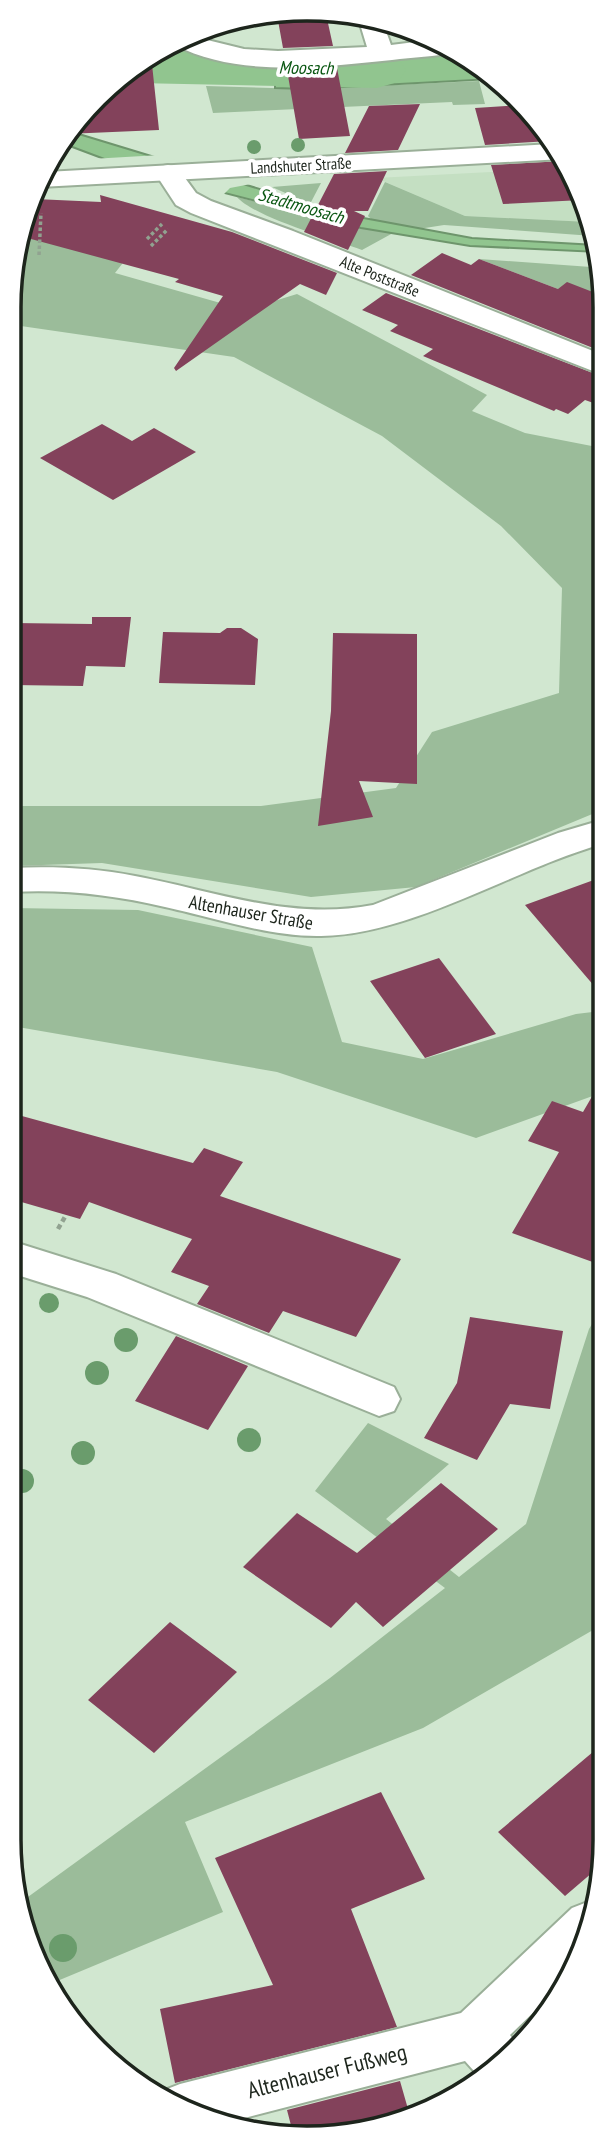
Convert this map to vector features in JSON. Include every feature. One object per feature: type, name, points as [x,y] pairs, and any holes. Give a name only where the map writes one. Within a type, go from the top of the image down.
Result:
[{"type":"street","points":[[373,29],[381,52]]},
{"type":"street","points":[[193,45],[205,51],[262,58],[333,57],[428,48]]},
{"type":"street","name":"Landshuter Straße","points":[[47,189],[111,176],[548,153]]},
{"type":"street","name":"Alte Poststraße","points":[[168,173],[183,196],[201,207],[283,237],[593,362]]},
{"type":"street","name":"Altenhauser Straße","points":[[21,880],[55,880],[133,888],[308,925],[356,923],[593,835]]},
{"type":"street","points":[[21,1260],[101,1285],[379,1399]]},
{"type":"street","name":"Altenhauser Fußweg","points":[[200,2105],[488,2048],[573,1945]]},
{"type":"path","points":[[40,255],[42,201]]},
{"type":"shaded area","points":[[479,81],[485,104],[453,105],[452,102],[213,113],[206,86],[306,89]]},
{"type":"shaded area","points":[[557,169],[580,222],[465,216],[376,178]]},
{"type":"shaded area","points":[[385,182],[465,216],[580,222],[584,235],[444,225],[393,233],[362,250],[277,220],[246,205],[237,197],[361,228],[372,220],[368,216]]},
{"type":"shaded area","points":[[321,183],[310,204],[272,187]]},
{"type":"shaded area","points":[[40,237],[133,250],[115,273],[245,310],[297,294],[487,395],[472,411],[525,433],[593,446],[593,814],[416,887],[311,897],[102,863],[21,866],[21,806],[261,806],[396,788],[432,732],[559,693],[562,588],[501,526],[382,436],[234,357],[21,326],[23,270],[29,238]]},
{"type":"shaded area","points":[[479,259],[591,267],[592,294],[558,289]]},
{"type":"shaded area","points":[[21,908],[138,910],[312,947],[342,1042],[423,1059],[576,1014],[593,1012],[593,1096],[476,1138],[277,1072],[21,1028]]},
{"type":"shaded area","points":[[593,1322],[593,1630],[423,1728],[185,1822],[223,1912],[58,1981],[36,1932],[27,1898],[330,1678],[445,1588],[315,1491],[368,1423],[449,1464],[386,1519],[459,1577],[526,1524]]},
{"type":"water","points":[[440,54],[481,80],[306,89],[275,88],[275,81],[252,80],[255,61]]},
{"type":"water","points":[[169,56],[205,57],[200,79],[138,77]]},
{"type":"water","name":"Stadtmoosach","points":[[79,134],[342,214],[472,238],[586,244],[588,252],[470,246],[361,228],[131,169],[70,146]]},
{"type":"pier","points":[[160,155],[251,184],[230,188],[224,194],[227,198],[130,173],[91,159]]},
{"type":"building","points":[[328,22],[333,46],[283,48],[278,23]]},
{"type":"building","points":[[152,66],[159,130],[80,133],[118,92]]},
{"type":"building","points":[[337,68],[350,136],[299,139],[287,70]]},
{"type":"building","points":[[420,104],[398,150],[345,153],[369,106]]},
{"type":"building","points":[[510,106],[540,142],[485,145],[475,108]]},
{"type":"building","points":[[553,162],[572,201],[503,204],[491,165]]},
{"type":"building","points":[[387,171],[368,211],[354,211],[365,216],[348,250],[304,232],[334,174]]},
{"type":"building","points":[[100,195],[232,232],[337,273],[326,295],[300,284],[176,371],[174,368],[223,296],[175,282],[179,279],[29,239],[42,199],[101,202]]},
{"type":"building","points":[[442,253],[471,265],[479,259],[558,289],[567,282],[592,292],[593,348],[411,275]]},
{"type":"building","points":[[386,293],[593,373],[593,403],[585,400],[568,414],[556,409],[554,411],[423,356],[433,349],[390,331],[398,325],[362,310]]},
{"type":"building","points":[[102,424],[132,441],[154,428],[196,452],[113,500],[40,458]]},
{"type":"building","points":[[92,617],[131,617],[125,667],[86,666],[83,686],[21,685],[21,623],[92,624]]},
{"type":"building","points":[[227,628],[241,628],[258,639],[255,685],[159,683],[163,632],[220,633]]},
{"type":"building","points":[[333,633],[417,634],[417,784],[359,781],[373,817],[318,826],[331,711]]},
{"type":"building","points":[[593,880],[593,985],[525,905]]},
{"type":"building","points":[[439,958],[496,1034],[425,1058],[370,981]]},
{"type":"building","points":[[593,1095],[593,1262],[512,1233],[559,1152],[528,1141],[552,1101],[583,1112]]},
{"type":"building","points":[[21,1116],[193,1163],[204,1148],[243,1162],[220,1196],[401,1259],[356,1337],[283,1311],[269,1333],[197,1304],[209,1286],[171,1272],[192,1239],[89,1202],[80,1219],[21,1202]]},
{"type":"building","points":[[470,1317],[563,1331],[550,1409],[510,1404],[477,1460],[424,1438],[457,1383]]},
{"type":"building","points":[[176,1336],[248,1366],[208,1430],[135,1401]]},
{"type":"building","points":[[441,1483],[498,1529],[383,1627],[356,1602],[331,1628],[243,1567],[297,1513],[357,1553]]},
{"type":"building","points":[[170,1622],[237,1672],[154,1753],[88,1700]]},
{"type":"building","points":[[593,1752],[591,1874],[565,1896],[498,1832]]},
{"type":"building","points":[[381,1792],[425,1879],[351,1909],[397,2027],[175,2083],[160,2009],[273,1985],[215,1858]]},
{"type":"building","points":[[400,2081],[408,2107],[363,2121],[307,2126],[291,2125],[287,2110]]},
{"type":"waterway","name":"Moosach","points":[[154,65],[377,70]]}]
